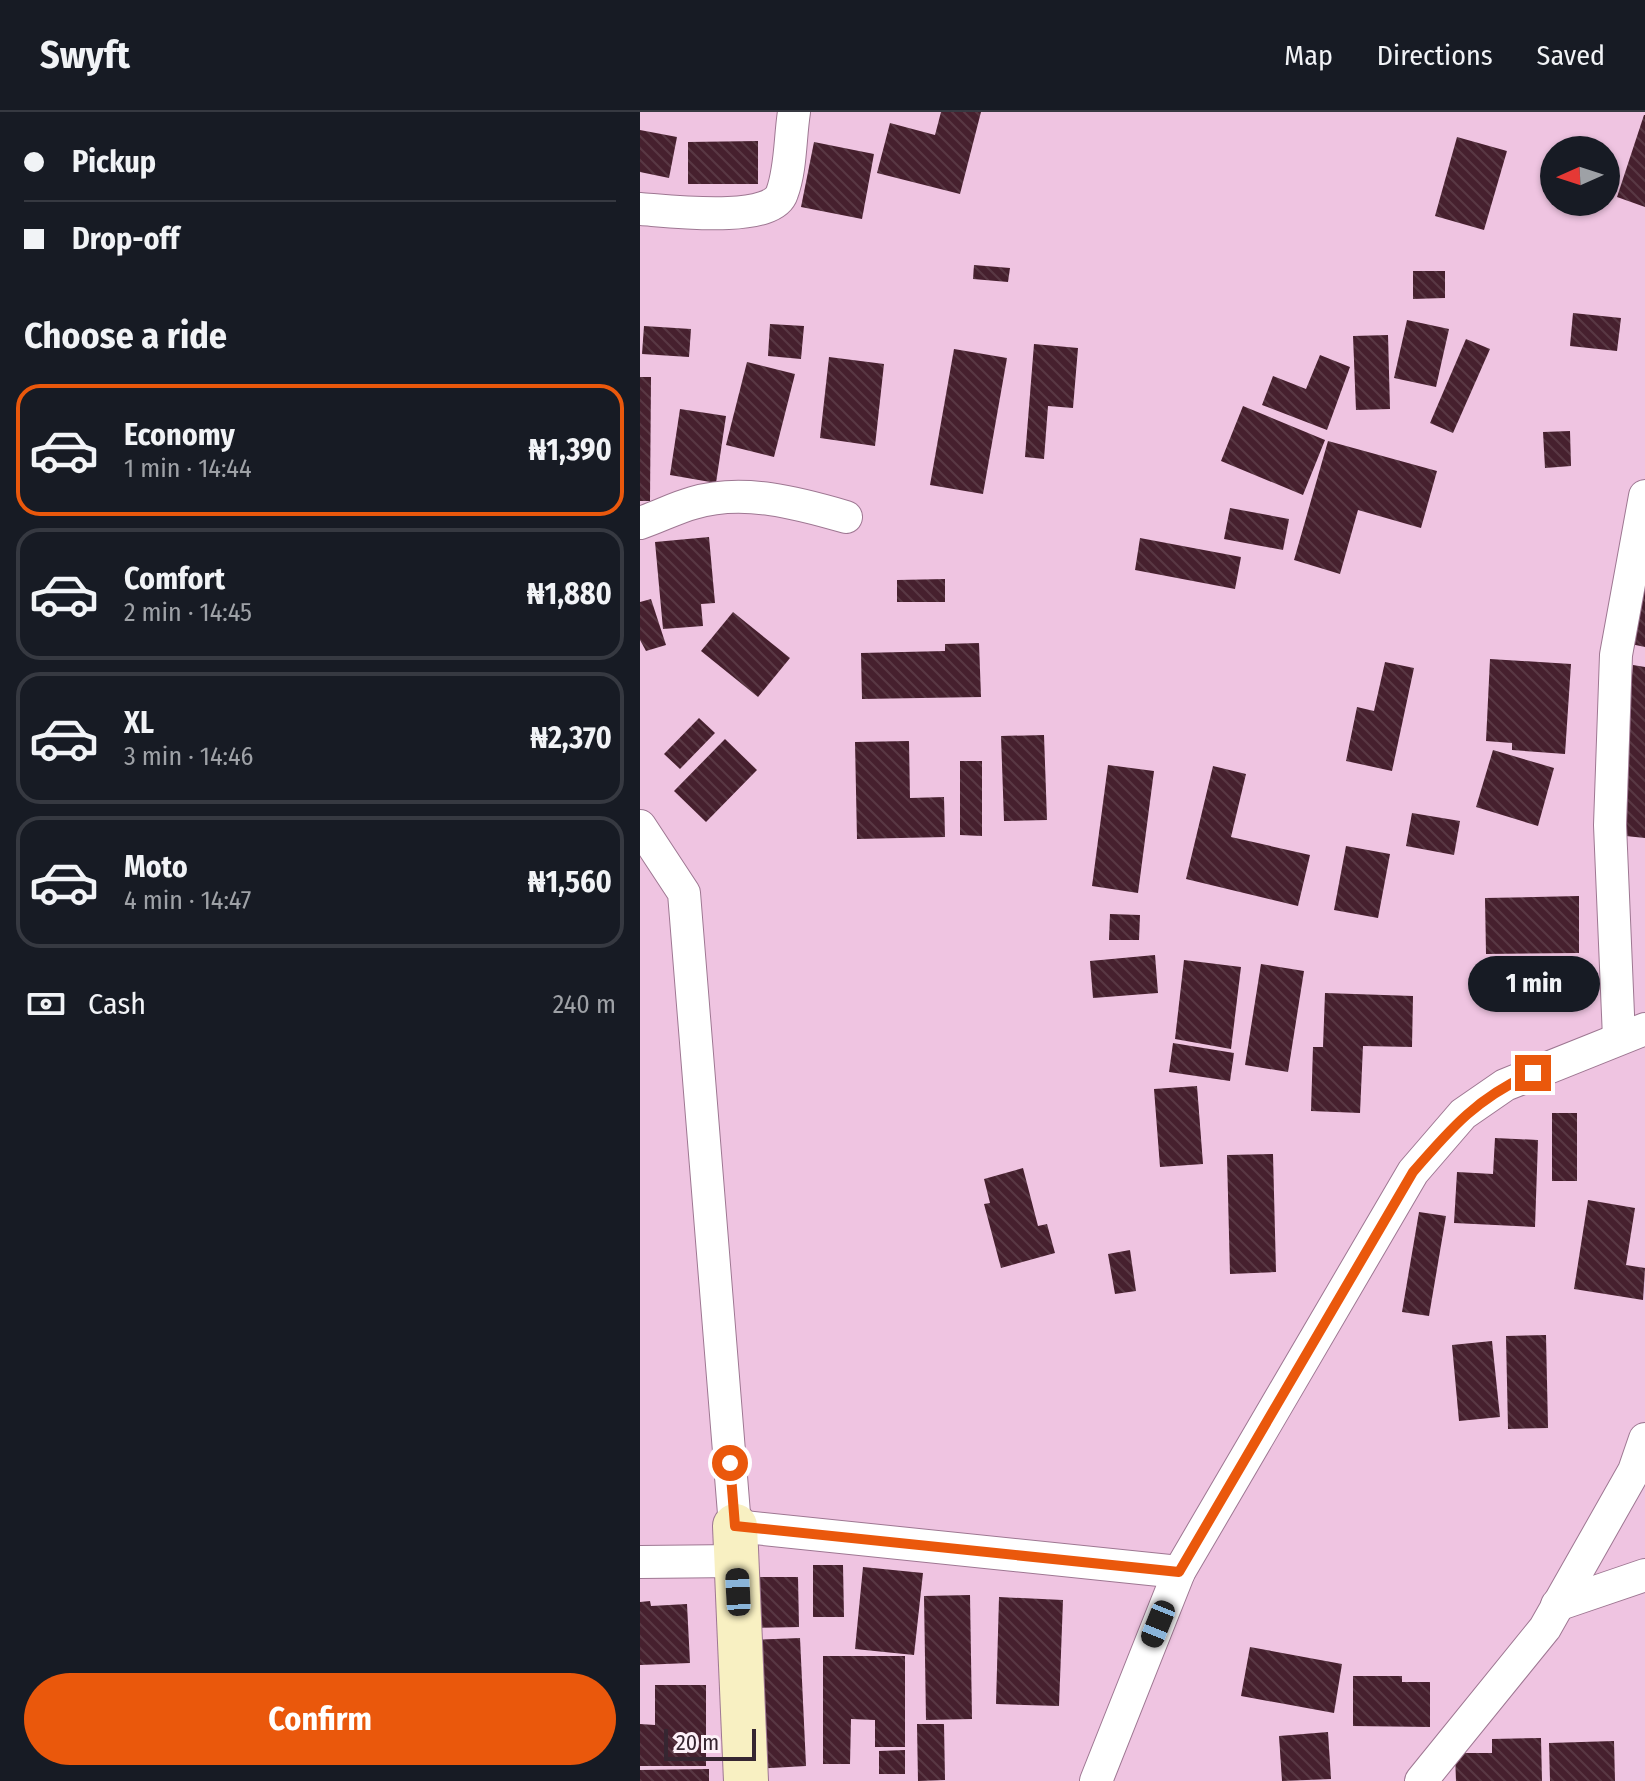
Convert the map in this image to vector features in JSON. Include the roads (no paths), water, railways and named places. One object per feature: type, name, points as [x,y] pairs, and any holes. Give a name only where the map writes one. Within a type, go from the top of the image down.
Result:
[{"type":"street","points":[[640,209],[749,213],[768,208],[782,195],[794,112]]},
{"type":"street","points":[[640,523],[694,502],[745,496],[812,507],[846,517]]},
{"type":"street","points":[[1096,1781],[1179,1572],[1413,1172],[1463,1114],[1505,1085],[1632,1034],[1610,825],[1616,655],[1645,496]]},
{"type":"street","points":[[640,826],[684,893],[736,1543],[746,1781]]},
{"type":"street","points":[[1421,1781],[1545,1628],[1634,1471],[1645,1439]]},
{"type":"street","points":[[640,1562],[736,1543],[1179,1572]]},
{"type":"street","points":[[1557,1605],[1645,1575]]}]
